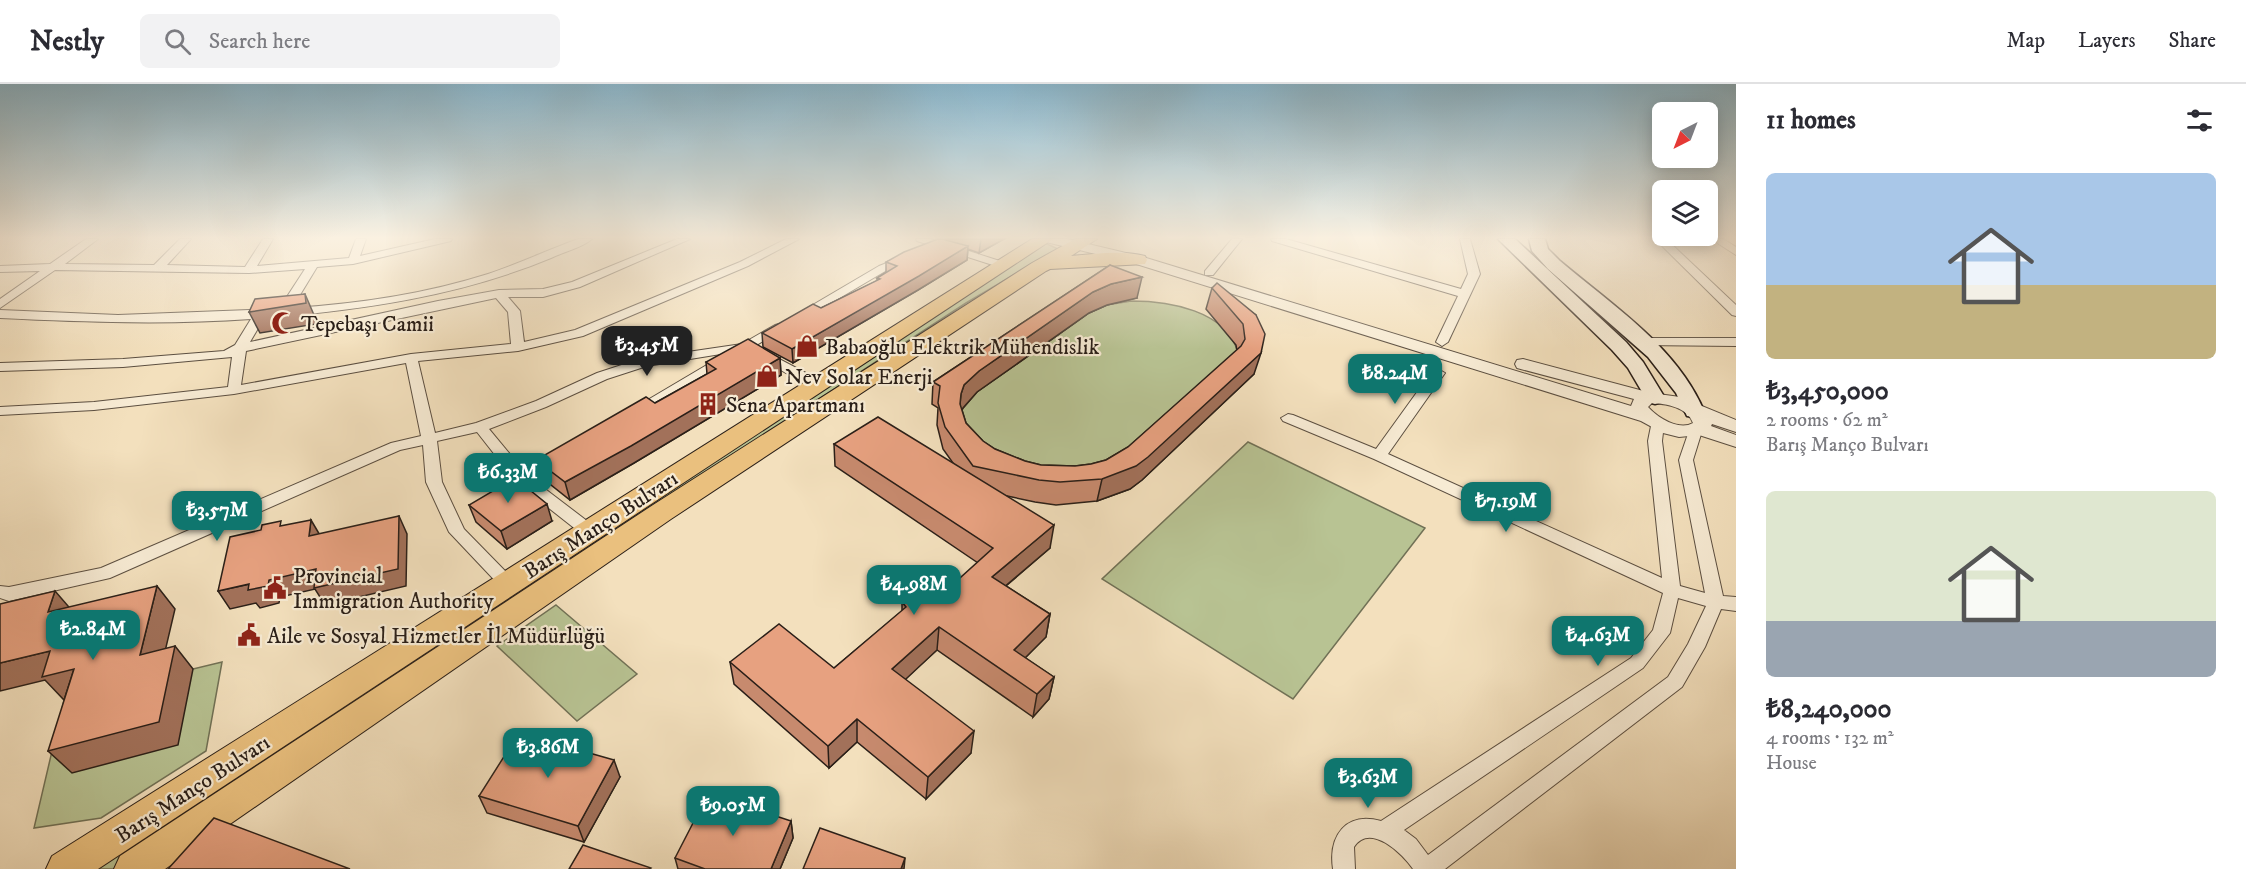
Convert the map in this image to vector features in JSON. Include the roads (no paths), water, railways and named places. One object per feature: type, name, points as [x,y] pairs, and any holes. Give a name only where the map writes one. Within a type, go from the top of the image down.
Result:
[{"type":"highway","name":"Barış Manço Bulvarı","points":[[65,869],[986,276]]},
{"type":"highway","name":"Barış Manço Bulvarı","points":[[133,869],[662,512],[1026,276]]},
{"type":"main road","points":[[1545,276],[1619,346],[1636,366],[1653,398]]},
{"type":"main road","points":[[1566,276],[1643,342],[1683,386],[1694,411]]},
{"type":"street","points":[[0,304],[40,276]]},
{"type":"street","points":[[284,311],[306,276]]},
{"type":"street","points":[[0,314],[92,319],[260,314],[318,309],[396,298],[492,276]]},
{"type":"street","points":[[0,367],[123,363],[227,355],[240,348],[438,305],[499,294],[543,293],[576,285],[598,276]]},
{"type":"street","points":[[0,411],[94,406],[234,390],[411,358],[518,347],[579,333],[716,276]]},
{"type":"street","points":[[624,418],[870,276]]},
{"type":"street","points":[[1185,276],[1652,420],[1677,430],[1698,430],[1736,441]]},
{"type":"street","points":[[1218,276],[1442,342],[1653,398],[1677,402],[1694,411],[1736,426]]},
{"type":"street","points":[[1401,276],[1464,294]]},
{"type":"street","points":[[1442,342],[1473,276]]},
{"type":"street","points":[[1698,276],[1736,312]]},
{"type":"street","points":[[499,294],[514,311],[518,347]]},
{"type":"street","points":[[234,390],[240,348],[260,314]]},
{"type":"street","points":[[1643,342],[1736,342]]},
{"type":"street","points":[[0,592],[9,594],[104,574],[396,446],[480,427],[541,404],[602,376],[645,362],[747,346],[818,385]]},
{"type":"street","points":[[411,358],[429,438],[434,482],[457,532],[507,583]]},
{"type":"street","points":[[1379,456],[1438,373]]},
{"type":"street","points":[[1384,831],[1637,663],[1661,633],[1672,590],[1652,420],[1642,412],[1639,404],[1641,401],[1653,398]]},
{"type":"street","points":[[1344,869],[1340,855],[1343,841],[1352,832],[1366,828],[1384,831],[1401,840],[1416,854],[1426,869],[1675,682],[1696,647],[1716,602],[1686,460],[1703,421],[1694,411]]},
{"type":"street","points":[[1288,418],[1379,456],[1672,590],[1716,602],[1736,604]]},
{"type":"street","points":[[480,427],[522,478],[589,531]]},
{"type":"street","points":[[522,478],[573,448]]},
{"type":"place","name":"Tepebaşı Camii","points":[[283,323]]},
{"type":"place","name":"Babaoğlu Elektrik Mühendislik","points":[[807,346]]},
{"type":"place","name":"Nev Solar Enerji","points":[[767,376]]},
{"type":"place","name":"Sena Apartmanı","points":[[708,404]]},
{"type":"place","name":"Provincial Immigration Authority","points":[[275,588]]},
{"type":"place","name":"Aile ve Sosyal Hizmetler İl Müdürlüğü","points":[[249,635]]}]
